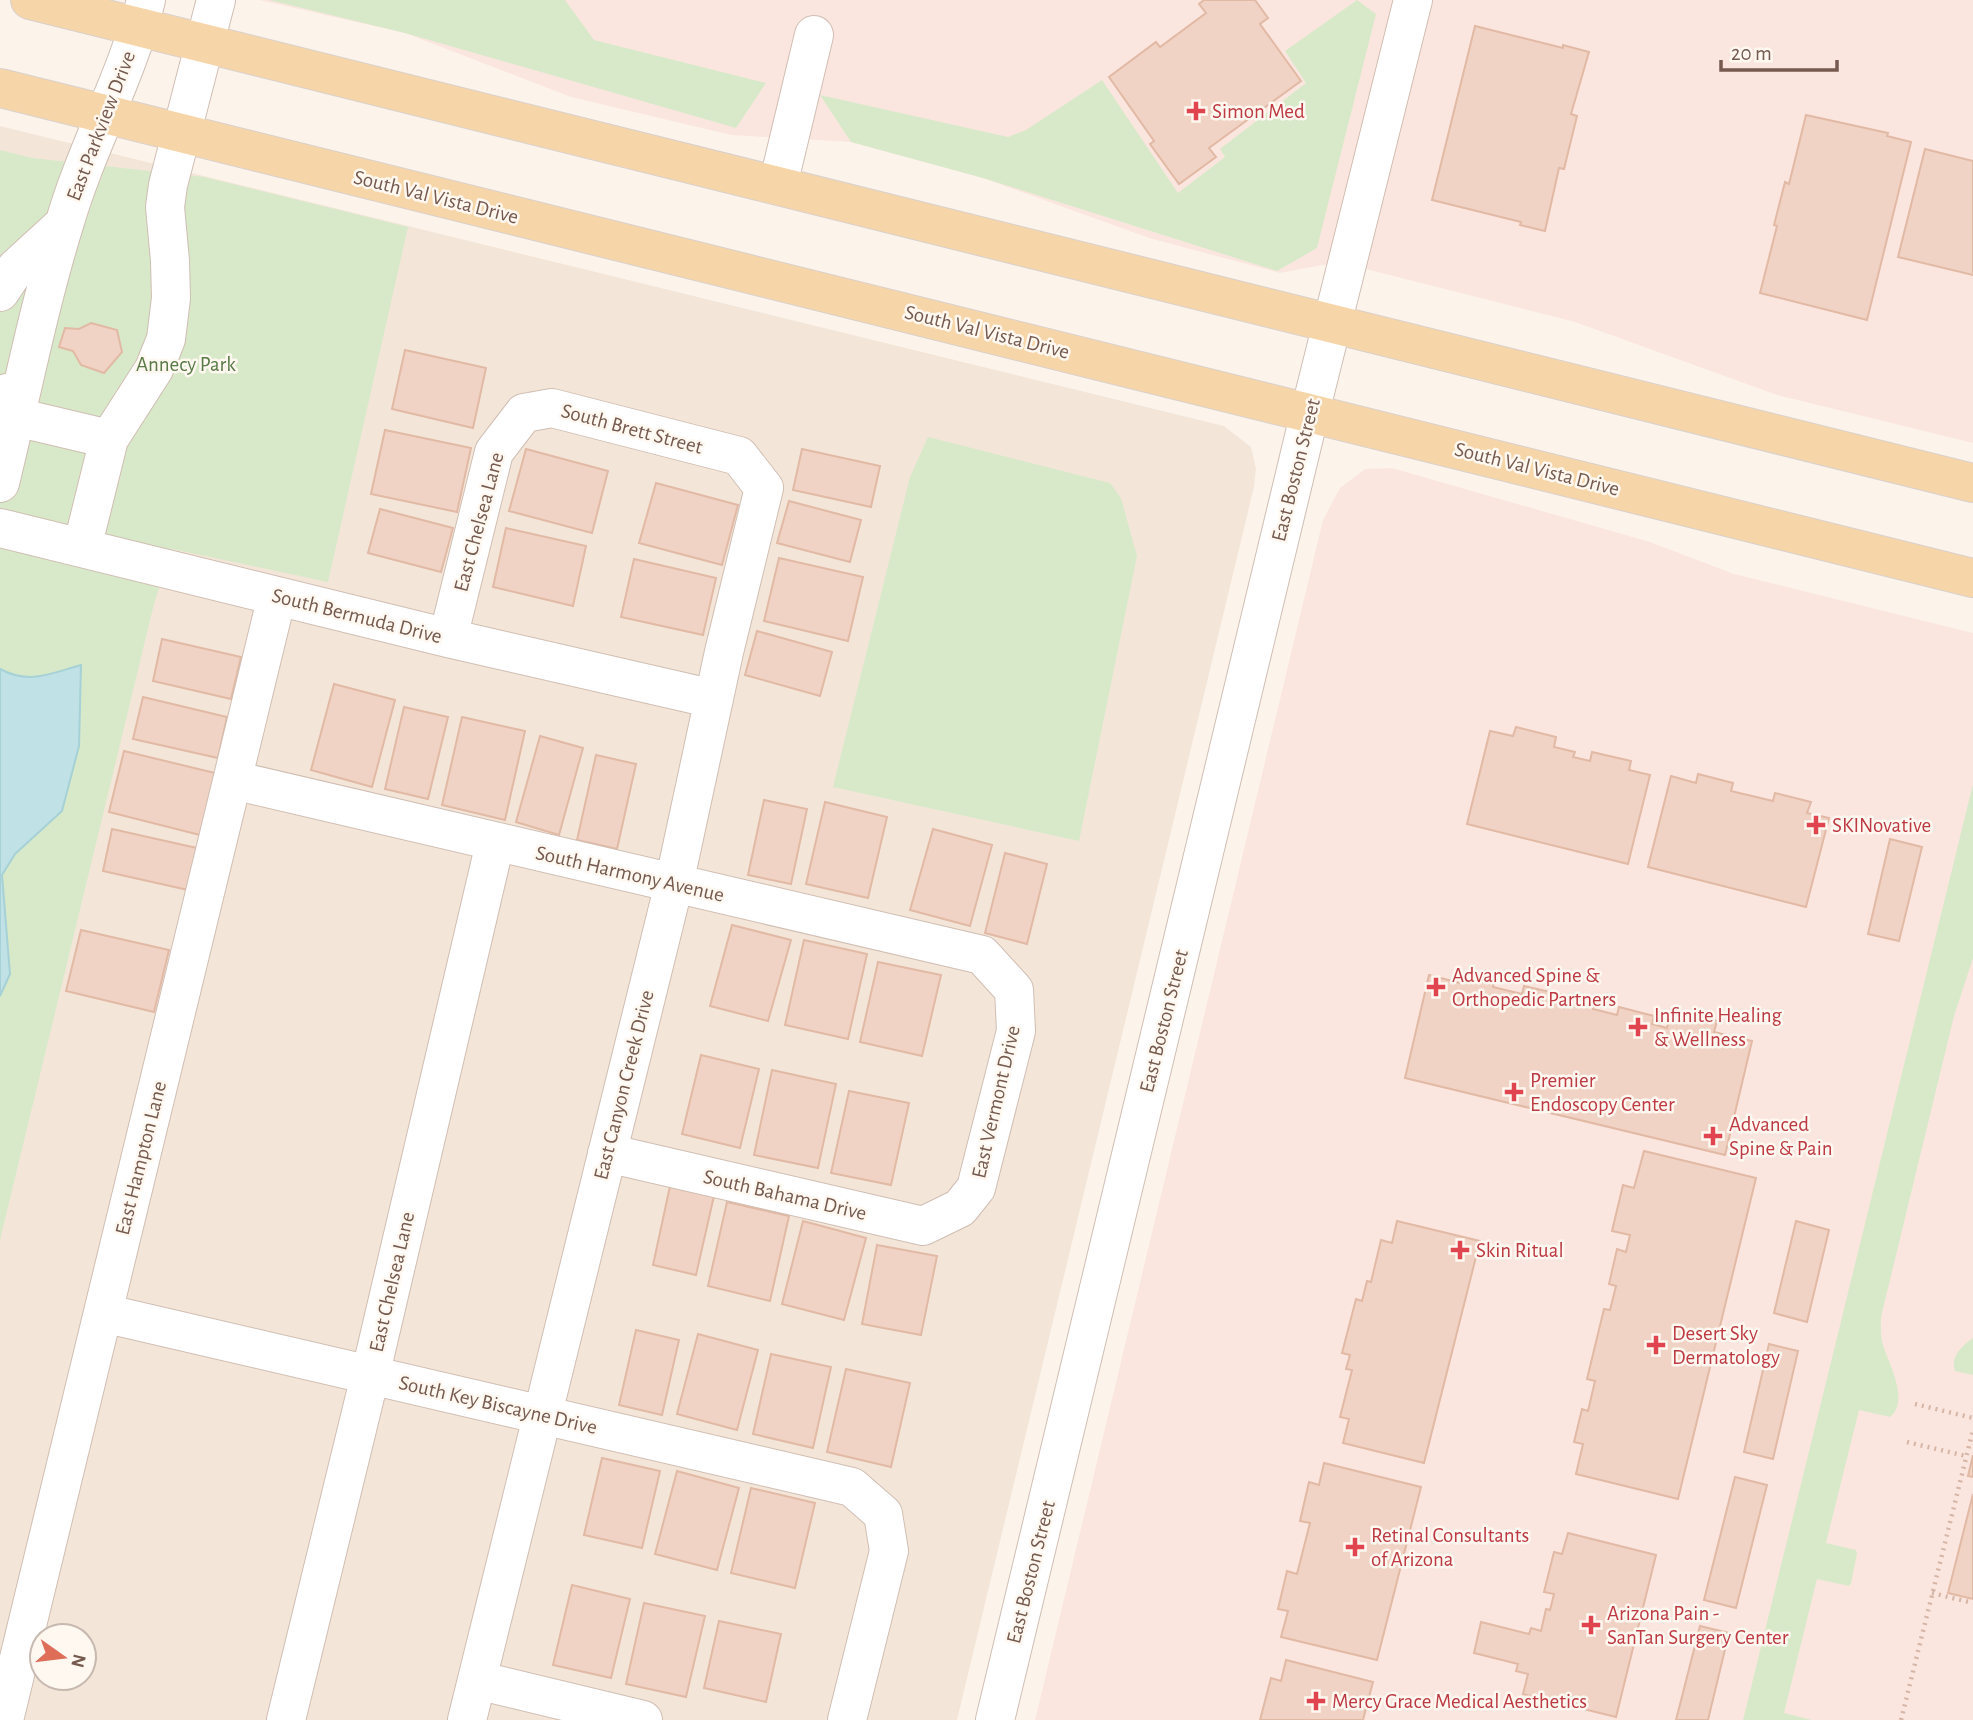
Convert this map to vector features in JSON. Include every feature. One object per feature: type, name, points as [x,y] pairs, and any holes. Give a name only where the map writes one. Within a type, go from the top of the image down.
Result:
[{"type":"main road","points":[[30,0],[143,13],[205,43],[1973,483]]},
{"type":"main road","name":"South Val Vista Drive","points":[[0,88],[1973,578]]},
{"type":"street","points":[[82,548],[109,439],[154,369],[166,339],[171,298],[165,207],[168,185],[216,0]]},
{"type":"street","name":"East Boston Street","points":[[996,1720],[1310,412],[1413,0]]},
{"type":"street","name":"East Parkview Drive","points":[[0,483],[63,225],[143,13]]},
{"type":"street","points":[[778,185],[814,35]]},
{"type":"street","name":"East Parkview Drive","points":[[0,292],[16,268],[63,225]]},
{"type":"street","points":[[0,375],[16,417],[109,439]]},
{"type":"street","name":"South Brett Street","points":[[524,413],[552,408],[739,456]]},
{"type":"street","name":"East Chelsea Lane","points":[[448,638],[494,452],[524,413]]},
{"type":"street","name":"East Canyon Creek Drive","points":[[467,1720],[674,884],[764,488],[739,456]]},
{"type":"street","name":"South Bermuda Drive","points":[[0,528],[448,638],[714,699]]},
{"type":"street","name":"East Hampton Lane","points":[[4,1720],[277,596]]},
{"type":"street","name":"South Harmony Avenue","points":[[233,780],[982,955],[1014,990]]},
{"type":"street","name":"East Chelsea Lane","points":[[286,1720],[495,842]]},
{"type":"street","name":"East Vermont Drive","points":[[960,1208],[976,1188],[1016,1031],[1014,990]]},
{"type":"street","name":"South Bahama Drive","points":[[607,1153],[923,1226],[960,1208]]},
{"type":"street","name":"South Key Biscayne Drive","points":[[103,1313],[852,1487],[883,1514],[889,1551],[847,1720]]},
{"type":"street","points":[[477,1680],[643,1720]]},
{"type":"path","points":[[1915,1404],[1973,1418]]},
{"type":"path","points":[[1901,1720],[1973,1430]]},
{"type":"path","points":[[1907,1442],[1966,1456]]},
{"type":"path","points":[[1932,1593],[1973,1603]]},
{"type":"shaded area","points":[[259,0],[1973,0],[1973,443],[1777,395],[1575,322],[1338,262],[1280,273],[1149,238],[983,178],[851,142],[731,135],[571,97],[405,33]]},
{"type":"shaded area","points":[[0,126],[1224,426],[1251,447],[1256,469],[1254,487],[957,1720],[0,1720]]},
{"type":"shaded area","points":[[1392,468],[1650,542],[1734,574],[1973,633],[1973,1720],[1035,1720],[1323,520],[1340,488],[1365,469]]},
{"type":"green space","points":[[269,0],[565,0],[594,40],[766,83],[736,128],[405,33]]},
{"type":"green space","points":[[1357,0],[1376,14],[1317,248],[1277,271],[983,178],[851,142],[820,95],[1008,137],[1026,130],[1102,80],[1178,193],[1225,157],[1220,149],[1306,83],[1285,51]]},
{"type":"green space","name":"Annecy Park","points":[[0,150],[32,158],[204,177],[408,227],[328,582],[172,549],[154,604],[0,1240]]},
{"type":"green space","points":[[928,437],[1110,483],[1121,498],[1137,556],[1079,841],[833,787],[910,477]]},
{"type":"green space","points":[[1973,784],[1973,958],[1954,1016],[1881,1317],[1882,1342],[1896,1382],[1898,1402],[1890,1417],[1859,1410],[1826,1543],[1856,1550],[1851,1583],[1849,1586],[1817,1579],[1784,1713],[1812,1720],[1743,1720]]},
{"type":"green space","points":[[1973,1338],[1973,1375],[1955,1371],[1956,1356]]},
{"type":"water","points":[[81,665],[79,746],[62,811],[15,854],[2,875],[10,974],[0,996],[0,669],[31,677]]},
{"type":"building","name":"Simon Med","points":[[1204,0],[1255,0],[1268,18],[1260,24],[1301,81],[1209,148],[1216,157],[1179,184],[1150,144],[1154,141],[1109,77],[1156,42],[1160,47],[1206,13],[1199,4]]},
{"type":"building","points":[[1475,26],[1589,52],[1571,114],[1577,116],[1564,169],[1559,168],[1545,231],[1520,225],[1521,222],[1432,200]]},
{"type":"building","points":[[1806,115],[1888,133],[1887,136],[1911,142],[1867,320],[1760,293],[1785,182],[1789,184]]},
{"type":"building","points":[[1925,149],[1973,161],[1973,275],[1898,257]]},
{"type":"building","points":[[91,323],[117,330],[122,352],[104,373],[81,365],[73,351],[59,347],[65,328],[79,329]]},
{"type":"building","points":[[405,350],[486,368],[473,428],[392,409]]},
{"type":"building","points":[[385,430],[471,448],[457,512],[371,494]]},
{"type":"building","points":[[526,449],[608,471],[592,533],[509,511]]},
{"type":"building","points":[[802,449],[880,466],[871,507],[793,490]]},
{"type":"building","points":[[656,483],[738,505],[722,565],[639,543]]},
{"type":"building","points":[[789,501],[861,520],[850,562],[777,543]]},
{"type":"building","points":[[380,509],[453,528],[441,572],[368,553]]},
{"type":"building","points":[[506,528],[586,546],[573,606],[493,587]]},
{"type":"building","points":[[779,558],[863,577],[848,641],[764,621]]},
{"type":"building","points":[[634,559],[716,578],[703,635],[621,617]]},
{"type":"building","points":[[757,631],[832,652],[820,696],[745,675]]},
{"type":"building","points":[[162,639],[241,657],[231,699],[153,681]]},
{"type":"building","points":[[334,684],[395,700],[372,787],[311,770]]},
{"type":"building","points":[[143,697],[227,717],[218,758],[133,739]]},
{"type":"building","points":[[404,707],[448,717],[428,799],[385,789]]},
{"type":"building","points":[[462,717],[525,731],[505,820],[442,805]]},
{"type":"building","points":[[1516,727],[1556,737],[1554,747],[1575,752],[1573,757],[1590,761],[1592,752],[1631,761],[1629,770],[1650,775],[1628,864],[1467,824],[1490,731],[1513,736]]},
{"type":"building","points":[[540,736],[583,748],[559,835],[516,822]]},
{"type":"building","points":[[124,751],[215,773],[200,835],[109,812]]},
{"type":"building","points":[[596,755],[636,764],[617,849],[577,840]]},
{"type":"building","points":[[1698,774],[1733,783],[1731,791],[1773,801],[1775,793],[1811,802],[1807,813],[1829,818],[1806,907],[1648,867],[1671,776],[1696,783]]},
{"type":"building","points":[[764,800],[807,809],[791,884],[748,875]]},
{"type":"building","points":[[825,802],[887,817],[868,898],[806,884]]},
{"type":"building","points":[[112,829],[197,848],[188,890],[103,871]]},
{"type":"building","points":[[933,829],[992,845],[970,926],[910,910]]},
{"type":"building","points":[[1890,839],[1922,847],[1899,941],[1868,934]]},
{"type":"building","points":[[1005,853],[1047,864],[1027,944],[985,933]]},
{"type":"building","points":[[732,925],[791,940],[768,1021],[710,1006]]},
{"type":"building","points":[[81,930],[169,950],[154,1012],[66,991]]},
{"type":"building","points":[[804,940],[867,954],[848,1039],[785,1025]]},
{"type":"building","points":[[878,962],[941,975],[922,1056],[860,1042]]},
{"type":"building","points":[[1462,973],[1494,981],[1493,987],[1522,994],[1524,986],[1594,1002],[1593,1009],[1617,1015],[1619,1007],[1654,1016],[1652,1024],[1667,1028],[1672,1010],[1717,1021],[1714,1032],[1752,1041],[1725,1155],[1405,1078],[1429,975],[1460,983]]},
{"type":"building","points":[[701,1055],[759,1069],[740,1148],[682,1134]]},
{"type":"building","points":[[772,1070],[836,1084],[818,1168],[754,1155]]},
{"type":"building","points":[[849,1091],[909,1103],[891,1185],[831,1173]]},
{"type":"building","name":"Desert Sky Dermatology","points":[[1644,1151],[1756,1178],[1678,1499],[1576,1474],[1583,1444],[1574,1442],[1582,1409],[1588,1411],[1595,1381],[1587,1379],[1604,1309],[1610,1310],[1616,1286],[1609,1284],[1617,1249],[1626,1252],[1630,1235],[1612,1231],[1623,1185],[1634,1188]]},
{"type":"building","points":[[670,1186],[714,1196],[696,1275],[653,1265]]},
{"type":"building","points":[[727,1202],[789,1216],[770,1301],[708,1286]]},
{"type":"building","points":[[803,1221],[866,1238],[844,1320],[782,1304]]},
{"type":"building","points":[[1397,1221],[1480,1241],[1424,1463],[1343,1443],[1349,1419],[1340,1417],[1352,1370],[1346,1369],[1350,1355],[1342,1353],[1356,1299],[1362,1301],[1367,1281],[1371,1282],[1381,1240],[1392,1243]]},
{"type":"building","points":[[1796,1221],[1829,1230],[1807,1322],[1774,1313]]},
{"type":"building","points":[[877,1245],[937,1256],[921,1335],[862,1324]]},
{"type":"building","points":[[636,1330],[679,1340],[662,1415],[619,1405]]},
{"type":"building","points":[[698,1334],[758,1350],[737,1430],[677,1414]]},
{"type":"building","points":[[1769,1344],[1798,1351],[1773,1459],[1744,1452]]},
{"type":"building","points":[[771,1354],[831,1367],[813,1448],[753,1434]]},
{"type":"building","points":[[846,1369],[910,1383],[891,1467],[827,1452]]},
{"type":"building","points":[[1973,1455],[1973,1477],[1968,1476]]},
{"type":"building","points":[[602,1458],[660,1471],[642,1548],[584,1535]]},
{"type":"building","name":"Retinal Consultants of Arizona","points":[[1324,1463],[1421,1487],[1377,1660],[1281,1637],[1288,1611],[1278,1609],[1287,1571],[1297,1574],[1310,1523],[1300,1521],[1309,1482],[1319,1485]]},
{"type":"building","points":[[677,1471],[739,1488],[717,1570],[655,1554]]},
{"type":"building","points":[[1735,1477],[1767,1485],[1736,1608],[1704,1600]]},
{"type":"building","points":[[751,1488],[815,1503],[795,1588],[731,1573]]},
{"type":"building","points":[[1973,1494],[1973,1599],[1948,1593]]},
{"type":"building","name":"Arizona Pain - SanTan Surgery Center","points":[[1568,1533],[1656,1555],[1616,1717],[1523,1694],[1528,1674],[1516,1671],[1518,1664],[1474,1653],[1481,1622],[1529,1634],[1531,1628],[1541,1631],[1546,1609],[1550,1610],[1554,1594],[1544,1592],[1554,1552],[1562,1554]]},
{"type":"building","points":[[572,1585],[630,1599],[611,1678],[553,1665]]},
{"type":"building","points":[[644,1603],[705,1616],[686,1697],[626,1684]]},
{"type":"building","points":[[719,1621],[781,1634],[766,1702],[704,1688]]},
{"type":"building","points":[[1700,1626],[1729,1633],[1708,1720],[1676,1720]]},
{"type":"building","name":"Mercy Grace Medical Aesthetics","points":[[1286,1660],[1373,1682],[1363,1720],[1260,1720],[1271,1678],[1281,1681]]},
{"type":"place","name":"Simon Med","points":[[1196,111]]},
{"type":"place","name":"SKINovative","points":[[1816,825]]},
{"type":"place","name":"Advanced Spine & Orthopedic Partners","points":[[1436,987]]},
{"type":"place","name":"Infinite Healing & Wellness","points":[[1638,1027]]},
{"type":"place","name":"Premier Endoscopy Center","points":[[1514,1092]]},
{"type":"place","name":"Advanced Spine & Pain","points":[[1713,1136]]},
{"type":"place","name":"Skin Ritual","points":[[1460,1250]]},
{"type":"place","name":"Desert Sky Dermatology","points":[[1656,1345]]},
{"type":"place","name":"Retinal Consultants of Arizona","points":[[1355,1547]]},
{"type":"place","name":"Arizona Pain - SanTan Surgery Center","points":[[1591,1625]]},
{"type":"place","name":"Mercy Grace Medical Aesthetics","points":[[1316,1701]]}]
